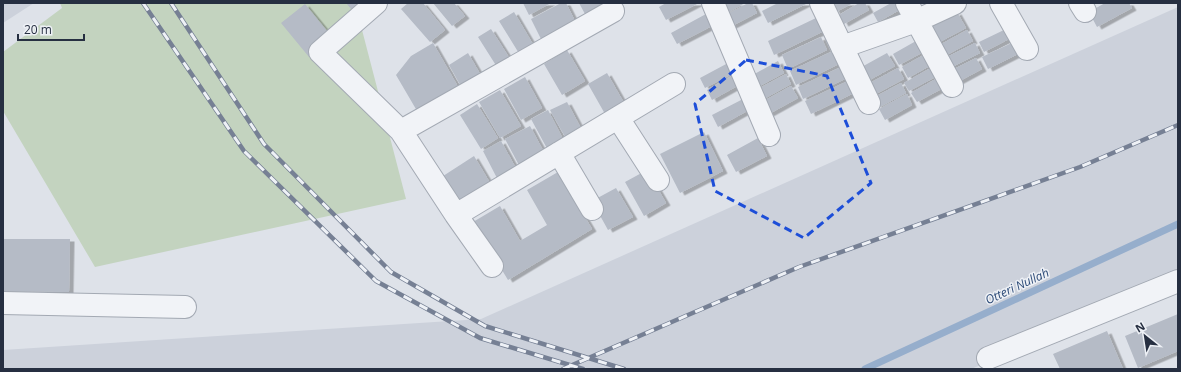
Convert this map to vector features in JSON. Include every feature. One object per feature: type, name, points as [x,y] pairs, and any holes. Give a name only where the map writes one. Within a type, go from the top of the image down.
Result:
[{"type":"street","points":[[376,3],[320,52],[400,131],[492,266]]},
{"type":"street","points":[[713,3],[769,135]]},
{"type":"street","points":[[821,3],[869,103]]},
{"type":"street","points":[[842,47],[911,12],[955,3]]},
{"type":"street","points":[[1001,3],[1027,49]]},
{"type":"street","points":[[400,131],[613,11]]},
{"type":"street","points":[[911,12],[952,86]]},
{"type":"street","points":[[456,215],[674,84]]},
{"type":"street","points":[[618,118],[658,180]]},
{"type":"street","points":[[560,153],[592,209]]},
{"type":"street","points":[[988,358],[1178,281]]},
{"type":"street","points":[[3,303],[185,307]]},
{"type":"highlighted area","points":[[746,60],[827,76],[871,183],[804,238],[715,191],[695,104]]},
{"type":"shaded area","points":[[3,3],[34,3],[3,23]]},
{"type":"shaded area","points":[[1178,7],[1178,286],[971,369],[3,369],[3,350],[481,319]]},
{"type":"green space","points":[[60,3],[355,3],[406,199],[95,267],[3,111],[3,52],[62,8]]},
{"type":"building","points":[[346,3],[373,3],[357,16]]},
{"type":"building","points":[[408,3],[423,3],[445,30],[430,42],[401,9]]},
{"type":"building","points":[[433,3],[454,3],[465,16],[452,26]]},
{"type":"building","points":[[523,3],[551,3],[529,15]]},
{"type":"building","points":[[561,3],[566,3],[575,21],[541,39],[531,19]]},
{"type":"building","points":[[579,3],[604,3],[585,14]]},
{"type":"building","points":[[666,3],[699,3],[666,20],[659,7]]},
{"type":"building","points":[[722,3],[745,3],[722,16]]},
{"type":"building","points":[[748,3],[752,3],[757,13],[728,28],[722,17]]},
{"type":"building","points":[[778,3],[808,3],[768,23],[762,11]]},
{"type":"building","points":[[831,3],[853,3],[836,12]]},
{"type":"building","points":[[859,3],[865,3],[869,10],[844,24],[839,15]]},
{"type":"building","points":[[891,3],[903,3],[905,7],[878,22],[873,13]]},
{"type":"building","points":[[1105,3],[1129,3],[1132,8],[1097,27],[1089,12]]},
{"type":"building","points":[[305,4],[332,37],[309,57],[281,23]]},
{"type":"building","points":[[514,12],[534,46],[520,55],[499,21]]},
{"type":"building","points":[[957,12],[966,28],[932,46],[923,30]]},
{"type":"building","points":[[706,14],[712,26],[677,44],[671,33]]},
{"type":"building","points":[[816,18],[822,32],[774,55],[768,41]]},
{"type":"building","points":[[491,29],[510,59],[497,67],[478,37]]},
{"type":"building","points":[[1006,29],[1011,38],[984,52],[979,42]]},
{"type":"building","points":[[967,30],[973,41],[941,58],[936,47]]},
{"type":"building","points":[[821,37],[827,50],[788,69],[782,55]]},
{"type":"building","points":[[923,37],[929,49],[899,65],[893,54]]},
{"type":"building","points":[[1016,41],[1022,52],[988,69],[982,57]]},
{"type":"building","points":[[433,43],[461,92],[420,116],[396,75],[411,56]]},
{"type":"building","points":[[975,43],[980,53],[946,70],[941,60]]},
{"type":"building","points":[[567,50],[585,81],[562,95],[544,64]]},
{"type":"building","points":[[833,51],[839,64],[796,85],[790,71]]},
{"type":"building","points":[[929,52],[935,63],[908,78],[902,67]]},
{"type":"building","points":[[468,53],[483,79],[463,90],[449,65]]},
{"type":"building","points":[[887,53],[895,66],[866,82],[858,69]]},
{"type":"building","points":[[976,58],[982,69],[956,83],[950,71]]},
{"type":"building","points":[[778,61],[784,73],[756,88],[749,77]]},
{"type":"building","points":[[728,63],[734,73],[705,88],[700,78]]},
{"type":"building","points":[[936,65],[941,74],[909,91],[904,83]]},
{"type":"building","points":[[841,67],[847,78],[803,99],[798,87]]},
{"type":"building","points":[[898,68],[904,79],[874,95],[868,84]]},
{"type":"building","points":[[607,73],[628,110],[609,121],[588,84]]},
{"type":"building","points":[[786,74],[791,84],[762,100],[756,90]]},
{"type":"building","points":[[733,75],[739,85],[712,100],[707,90]]},
{"type":"building","points":[[941,76],[947,86],[917,102],[911,93]]},
{"type":"building","points":[[525,77],[542,108],[521,120],[504,89]]},
{"type":"building","points":[[848,81],[854,93],[811,114],[805,101]]},
{"type":"building","points":[[901,83],[906,93],[878,108],[873,98]]},
{"type":"building","points":[[791,86],[798,98],[769,114],[762,102]]},
{"type":"building","points":[[500,90],[521,126],[500,138],[479,102]]},
{"type":"building","points":[[907,94],[912,105],[885,120],[879,109]]},
{"type":"building","points":[[743,99],[749,110],[718,127],[712,115]]},
{"type":"building","points":[[567,102],[584,134],[568,142],[550,110]]},
{"type":"building","points":[[477,104],[498,138],[481,149],[460,115]]},
{"type":"building","points":[[548,110],[566,145],[550,154],[531,119]]},
{"type":"building","points":[[530,126],[546,156],[521,169],[505,139]]},
{"type":"building","points":[[704,132],[723,171],[680,193],[660,154]]},
{"type":"building","points":[[758,138],[767,156],[736,172],[727,155]]},
{"type":"building","points":[[501,141],[518,172],[499,182],[483,151]]},
{"type":"building","points":[[474,156],[493,188],[459,209],[440,178]]},
{"type":"building","points":[[647,170],[666,203],[644,216],[625,182]]},
{"type":"building","points":[[558,172],[592,229],[508,280],[473,222],[500,206],[520,241],[547,225],[527,190]]},
{"type":"building","points":[[616,188],[633,217],[608,230],[592,201]]},
{"type":"building","points":[[3,239],[70,239],[69,292],[3,291]]},
{"type":"building","points":[[1178,314],[1178,351],[1138,368],[1125,336]]},
{"type":"building","points":[[1107,331],[1123,369],[1060,369],[1053,354]]},
{"type":"waterway","name":"Otteri Nullah","points":[[865,369],[1178,224]]},
{"type":"railway","points":[[143,3],[244,151],[376,281],[480,338],[583,369]]},
{"type":"railway","points":[[171,3],[264,144],[391,272],[485,326],[624,369]]},
{"type":"railway","points":[[563,369],[799,267],[1080,167],[1178,125]]}]
